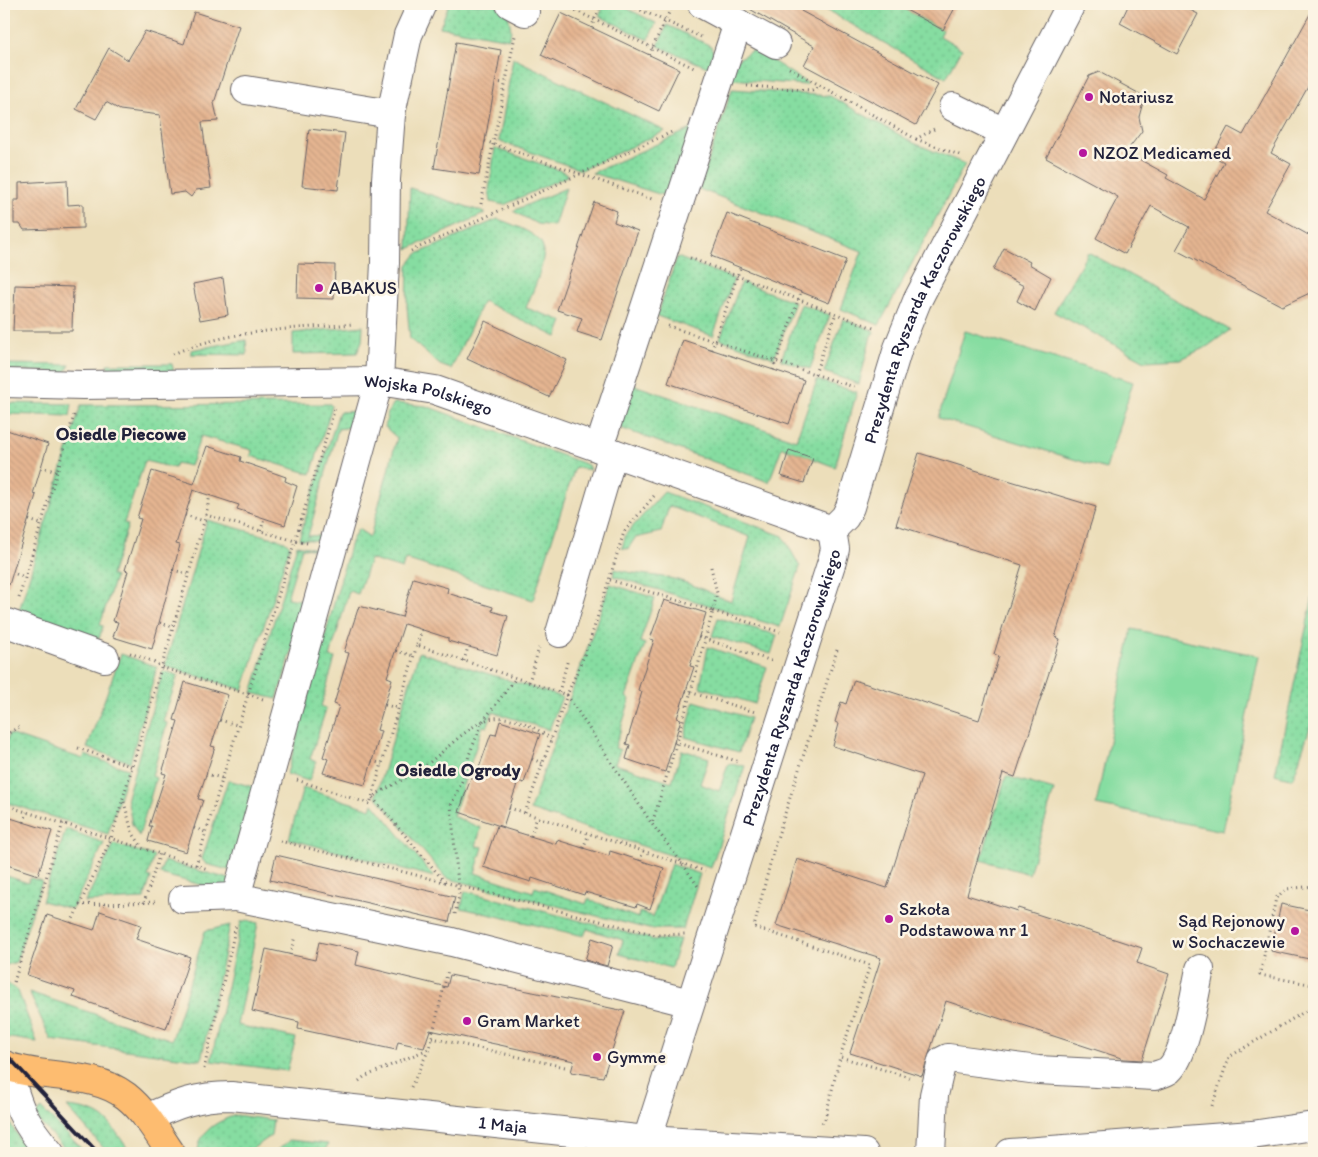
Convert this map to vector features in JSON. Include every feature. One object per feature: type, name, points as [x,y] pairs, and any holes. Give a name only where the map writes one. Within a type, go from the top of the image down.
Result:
[{"type":"main road","points":[[6,1065],[103,1084],[126,1096],[147,1118],[171,1153]]},
{"type":"street","points":[[238,887],[379,381],[385,263],[386,179],[391,114],[408,36],[422,4]]},
{"type":"street","points":[[702,4],[776,44]]},
{"type":"street","name":"Prezydenta Ryszarda Kaczorowskiego","points":[[647,1140],[832,561],[835,549],[832,530],[850,508],[898,348],[917,301],[1071,4]]},
{"type":"street","points":[[560,633],[606,450],[677,208],[738,23]]},
{"type":"street","points":[[246,90],[391,114]]},
{"type":"street","points":[[953,107],[1004,132]]},
{"type":"street","name":"Wojska Polskiego","points":[[4,383],[83,385],[379,381],[435,390],[832,530]]},
{"type":"street","points":[[6,623],[116,655]]},
{"type":"street","points":[[183,899],[238,887],[690,1003]]},
{"type":"street","points":[[931,1153],[936,1086],[942,1061],[948,1058],[1038,1070],[1154,1076],[1169,1070],[1178,1058],[1186,1033],[1200,969]]},
{"type":"street","points":[[6,1065],[17,1104],[34,1134],[50,1153]]},
{"type":"street","name":"1 Maja","points":[[147,1118],[183,1101],[208,1096],[231,1096],[647,1140],[708,1149],[864,1153]]},
{"type":"street","points":[[1010,1153],[1253,1144],[1314,1126]]},
{"type":"path","points":[[562,4],[719,80]]},
{"type":"path","points":[[591,28],[602,4]]},
{"type":"path","points":[[627,4],[729,50]]},
{"type":"path","points":[[648,55],[672,4]]},
{"type":"path","points":[[481,204],[512,44],[517,8]]},
{"type":"path","points":[[776,44],[789,68],[916,139],[964,158]]},
{"type":"path","points":[[495,82],[504,83]]},
{"type":"path","points":[[916,139],[944,123],[953,107]]},
{"type":"path","points":[[402,255],[707,118]]},
{"type":"path","points":[[485,141],[677,208]]},
{"type":"path","points":[[683,256],[878,329]]},
{"type":"path","points":[[712,350],[740,268]]},
{"type":"path","points":[[773,370],[801,292]]},
{"type":"path","points":[[815,374],[836,314]]},
{"type":"path","points":[[660,323],[858,389]]},
{"type":"path","points":[[173,354],[194,345],[262,332],[358,324]]},
{"type":"path","points":[[196,866],[336,400]]},
{"type":"path","points":[[6,623],[14,613],[76,408]]},
{"type":"path","points":[[41,467],[57,472]]},
{"type":"path","points":[[525,813],[567,695],[589,644],[624,532],[656,494]]},
{"type":"path","points":[[71,923],[111,839],[124,800],[210,496]]},
{"type":"path","points":[[206,515],[295,540],[333,547]]},
{"type":"path","points":[[185,516],[204,521]]},
{"type":"path","points":[[261,531],[264,518]]},
{"type":"path","points":[[29,520],[41,524]]},
{"type":"path","points":[[652,824],[713,611],[717,593],[711,567]]},
{"type":"path","points":[[173,570],[188,574]]},
{"type":"path","points":[[16,574],[25,577]]},
{"type":"path","points":[[610,580],[782,633]]},
{"type":"path","points":[[160,623],[173,626]]},
{"type":"path","points":[[270,771],[370,804],[422,629]]},
{"type":"path","points":[[699,637],[781,664]]},
{"type":"path","points":[[417,645],[567,695],[652,824],[700,890]]},
{"type":"path","points":[[464,661],[468,647]]},
{"type":"path","points":[[396,650],[414,656]]},
{"type":"path","points":[[822,1124],[825,1119],[840,1057],[870,965],[754,927],[774,848],[837,650]]},
{"type":"path","points":[[116,655],[154,662],[161,667],[247,695],[288,706]]},
{"type":"path","points":[[372,797],[425,766],[483,721],[516,678]]},
{"type":"path","points":[[689,692],[764,715]]},
{"type":"path","points":[[384,704],[398,708]]},
{"type":"path","points":[[483,721],[495,718],[516,721],[534,727],[551,739]]},
{"type":"path","points":[[220,720],[237,725]]},
{"type":"path","points":[[409,1092],[429,1049],[450,963],[459,896],[451,804],[464,777],[469,755],[483,721]]},
{"type":"path","points":[[4,740],[5,735],[19,727]]},
{"type":"path","points":[[675,742],[748,764]]},
{"type":"path","points":[[78,748],[133,767]]},
{"type":"path","points":[[532,759],[542,763]]},
{"type":"path","points":[[372,762],[382,764]]},
{"type":"path","points":[[206,774],[222,778]]},
{"type":"path","points":[[372,797],[446,883]]},
{"type":"path","points":[[124,800],[132,832],[142,848]]},
{"type":"path","points":[[4,805],[160,853],[196,866],[238,887],[237,919],[204,1069]]},
{"type":"path","points":[[509,808],[713,874]]},
{"type":"path","points":[[24,822],[27,812]]},
{"type":"path","points":[[531,836],[537,817]]},
{"type":"path","points":[[14,982],[63,823]]},
{"type":"path","points":[[194,828],[206,832]]},
{"type":"path","points":[[584,848],[588,834]]},
{"type":"path","points":[[253,835],[656,935],[693,933]]},
{"type":"path","points":[[640,861],[643,851]]},
{"type":"path","points":[[144,903],[160,853]]},
{"type":"path","points":[[1314,886],[1286,889],[1276,898],[1260,975],[1314,985]]},
{"type":"path","points":[[79,905],[144,903],[183,899]]},
{"type":"path","points":[[290,955],[297,928]]},
{"type":"path","points":[[1212,1106],[1229,1057],[1314,1006]]},
{"type":"path","points":[[1308,1009],[1314,1014]]},
{"type":"path","points":[[432,1038],[564,1067]]},
{"type":"path","points":[[354,1086],[364,1077],[429,1049]]},
{"type":"path","points":[[840,1057],[936,1086]]},
{"type":"green space","points":[[449,4],[495,4],[508,13],[511,30],[509,39],[440,27]]},
{"type":"green space","points":[[605,4],[618,4],[656,23],[648,40],[599,16]]},
{"type":"green space","points":[[816,4],[895,4],[943,30],[940,36],[962,49],[946,78]]},
{"type":"green space","points":[[667,25],[711,46],[715,57],[714,70],[658,46]]},
{"type":"green space","points":[[754,49],[807,83],[806,85],[731,79],[734,62]]},
{"type":"green space","points":[[513,58],[665,131],[581,170],[499,141]]},
{"type":"green space","points":[[732,89],[830,96],[914,143],[965,164],[879,325],[841,309],[862,251],[699,189]]},
{"type":"green space","points":[[700,125],[675,199],[592,173]]},
{"type":"green space","points":[[495,148],[567,173],[567,176],[504,205],[491,202],[489,190]]},
{"type":"green space","points":[[410,188],[486,213],[408,249]]},
{"type":"green space","points":[[566,188],[554,226],[537,224],[513,211]]},
{"type":"green space","points":[[498,219],[532,234],[540,241],[543,247],[542,264],[526,308],[563,321],[557,337],[483,301],[451,369],[440,365],[410,339],[407,306],[408,265],[417,254]]},
{"type":"green space","points":[[1088,252],[1230,330],[1208,346],[1181,359],[1145,361],[1054,312]]},
{"type":"green space","points":[[677,257],[734,279],[713,336],[657,316]]},
{"type":"green space","points":[[741,282],[795,302],[774,358],[720,339]]},
{"type":"green space","points":[[801,304],[830,315],[810,369],[781,360]]},
{"type":"green space","points":[[843,319],[875,331],[871,336],[859,384],[824,372]]},
{"type":"green space","points":[[363,326],[362,341],[357,353],[293,354],[293,333]]},
{"type":"green space","points":[[965,331],[1133,382],[1106,469],[938,418]]},
{"type":"green space","points":[[246,340],[247,355],[191,354],[191,350]]},
{"type":"green space","points":[[5,364],[70,365],[65,373],[9,370]]},
{"type":"green space","points":[[107,364],[172,364],[174,373],[108,372]]},
{"type":"green space","points":[[817,380],[857,392],[835,467],[782,447],[769,482],[618,427],[631,384],[796,440]]},
{"type":"green space","points":[[4,403],[72,404],[70,416],[4,414]]},
{"type":"green space","points":[[394,403],[426,406],[588,465],[590,470],[575,467],[533,600],[405,559],[402,569],[370,559],[358,594],[349,591],[330,657],[335,658],[321,706],[326,709],[310,759],[316,762],[309,781],[287,774],[351,542],[358,529],[370,537],[397,438],[385,427],[388,412]]},
{"type":"green space","points":[[330,404],[332,406],[311,474],[251,456],[252,450],[201,436],[190,466],[176,463],[174,468],[145,461],[124,523],[128,525],[111,575],[115,577],[100,625],[103,626],[99,639],[19,611],[81,405]]},
{"type":"green space","points":[[361,411],[358,426],[338,429],[308,536],[326,535],[324,541],[299,539],[339,412]]},
{"type":"green space","points":[[664,492],[783,536],[800,567],[780,627],[613,576],[615,569],[675,579],[731,601],[750,537],[669,506],[661,532],[635,538],[628,549],[622,548],[626,534]]},
{"type":"green space","points":[[207,520],[285,541],[290,546],[243,690],[165,666]]},
{"type":"green space","points":[[297,545],[322,550],[302,548],[287,598],[307,601],[277,699],[252,693]]},
{"type":"green space","points":[[610,584],[655,598],[640,642],[645,644],[626,697],[630,699],[615,748],[620,750],[615,764],[672,782],[682,750],[709,758],[700,784],[719,791],[728,764],[745,766],[711,868],[530,810]]},
{"type":"green space","points":[[1314,591],[1314,715],[1293,779],[1275,774]]},
{"type":"green space","points":[[718,618],[777,635],[771,654],[712,636]]},
{"type":"green space","points":[[1132,629],[1259,656],[1223,831],[1096,805]]},
{"type":"green space","points":[[708,647],[767,667],[755,704],[700,687]]},
{"type":"green space","points":[[419,652],[562,697],[549,730],[493,712],[487,727],[483,726],[453,816],[481,828],[476,846],[483,847],[475,873],[533,892],[535,887],[586,904],[588,899],[638,918],[640,912],[653,917],[671,864],[700,874],[683,929],[649,929],[446,878],[376,796]]},
{"type":"green space","points":[[121,654],[157,667],[130,762],[87,748]]},
{"type":"green space","points":[[163,671],[178,675],[163,721],[167,723],[152,776],[156,778],[139,836],[132,824],[127,797]]},
{"type":"green space","points":[[694,701],[750,718],[739,752],[685,737]]},
{"type":"green space","points":[[9,734],[83,759],[85,755],[128,769],[108,834],[4,802],[4,749]]},
{"type":"green space","points":[[1006,776],[1054,790],[1029,874],[981,860]]},
{"type":"green space","points":[[228,780],[257,788],[236,872],[206,864],[202,859]]},
{"type":"green space","points":[[303,788],[371,809],[373,803],[434,877],[289,839]]},
{"type":"green space","points":[[66,829],[104,843],[72,909],[42,901]]},
{"type":"green space","points":[[114,844],[154,856],[148,876],[151,877],[144,899],[85,902]]},
{"type":"green space","points":[[164,861],[233,880],[224,891],[160,874]]},
{"type":"green space","points":[[4,875],[28,883],[30,878],[42,881],[16,962],[4,966]]},
{"type":"green space","points":[[465,891],[655,940],[680,939],[671,968],[619,954],[623,940],[587,929],[584,936],[461,908]]},
{"type":"green space","points":[[247,920],[258,923],[237,1025],[296,1038],[287,1071],[211,1061],[241,922]]},
{"type":"green space","points":[[230,925],[201,1060],[51,1040],[29,992],[172,1040],[205,931]]},
{"type":"green space","points":[[4,981],[18,991],[37,1042],[4,1037]]},
{"type":"green space","points":[[67,1107],[91,1112],[106,1120],[131,1153],[108,1153]]},
{"type":"green space","points":[[42,1109],[86,1153],[69,1153],[40,1123],[36,1114]]},
{"type":"green space","points":[[4,1114],[29,1153],[7,1153],[4,1151]]},
{"type":"green space","points":[[236,1115],[273,1120],[271,1136],[246,1153],[198,1153],[201,1139],[210,1128],[222,1120]]},
{"type":"green space","points":[[290,1140],[328,1144],[324,1153],[273,1153]]},
{"type":"building","points":[[741,4],[805,4],[801,11],[938,85],[916,125],[804,65],[814,46]]},
{"type":"building","points":[[895,4],[957,4],[943,30]]},
{"type":"building","points":[[1129,4],[1178,4],[1198,14],[1177,54],[1120,23]]},
{"type":"building","points":[[1314,7],[1314,76],[1271,153],[1291,164],[1265,211],[1314,238],[1314,291],[1282,306],[1176,250],[1189,227],[1151,206],[1125,254],[1096,238],[1118,197],[1046,158],[1089,76],[1099,72],[1140,94],[1143,102],[1139,117],[1142,131],[1126,152],[1168,175],[1166,178],[1204,199],[1224,162],[1212,156],[1228,127],[1243,135]]},
{"type":"building","points":[[194,12],[239,26],[214,103],[218,121],[202,122],[211,188],[196,190],[191,197],[185,192],[170,194],[160,115],[120,110],[106,102],[96,119],[76,109],[109,48],[128,60],[145,31],[184,44]]},
{"type":"building","points":[[561,13],[679,69],[659,111],[541,55]]},
{"type":"building","points":[[456,42],[501,50],[479,175],[434,168]]},
{"type":"building","points":[[309,129],[345,133],[338,190],[302,186]]},
{"type":"building","points":[[67,180],[68,205],[83,204],[83,228],[24,230],[20,224],[14,224],[14,200],[19,200],[19,183]]},
{"type":"building","points":[[594,202],[617,211],[614,222],[638,231],[602,340],[577,332],[582,318],[557,310]]},
{"type":"building","points":[[727,213],[846,260],[829,303],[711,256]]},
{"type":"building","points":[[1004,248],[1030,262],[1029,264],[1051,277],[1035,311],[1017,301],[1024,286],[993,270]]},
{"type":"building","points":[[298,264],[335,265],[334,299],[297,298]]},
{"type":"building","points":[[223,278],[228,315],[200,320],[193,284]]},
{"type":"building","points":[[15,285],[73,287],[72,331],[13,331]]},
{"type":"building","points":[[485,321],[567,360],[549,397],[467,359]]},
{"type":"building","points":[[683,340],[804,380],[789,424],[668,383]]},
{"type":"building","points":[[4,429],[48,444],[33,494],[36,495],[9,585],[4,584]]},
{"type":"building","points":[[207,446],[241,457],[240,461],[286,477],[285,481],[297,486],[285,525],[237,509],[239,505],[193,490],[176,544],[180,545],[152,649],[113,637],[118,622],[113,621],[128,571],[125,570],[141,519],[137,518],[152,471],[194,484]]},
{"type":"building","points":[[789,450],[813,458],[804,483],[781,476]]},
{"type":"building","points":[[919,453],[1096,507],[1055,637],[1060,639],[1015,777],[1003,773],[967,895],[1017,911],[1018,908],[1142,948],[1137,963],[1169,974],[1142,1060],[1124,1059],[946,1001],[922,1076],[850,1053],[881,958],[776,925],[797,859],[887,888],[922,775],[833,746],[839,724],[835,722],[841,702],[846,704],[854,680],[979,720],[999,656],[994,654],[1022,565],[896,525]]},
{"type":"building","points":[[413,578],[448,588],[447,593],[493,607],[492,611],[508,616],[497,655],[448,641],[448,638],[404,624],[387,677],[392,679],[377,730],[381,731],[365,785],[323,773],[328,759],[323,757],[339,706],[334,704],[349,653],[344,652],[359,606],[402,617]]},
{"type":"building","points":[[664,600],[706,613],[690,666],[694,667],[677,718],[681,719],[665,772],[626,759],[630,745],[626,744],[642,692],[638,690],[654,640],[650,639]]},
{"type":"building","points":[[185,682],[228,695],[211,746],[215,747],[198,799],[203,800],[186,852],[148,841],[152,826],[149,826],[166,774],[162,773],[178,721],[174,720]]},
{"type":"building","points":[[500,721],[540,734],[524,783],[518,781],[503,827],[459,812],[471,778],[475,779],[491,734],[496,735]]},
{"type":"building","points":[[4,816],[52,831],[38,875],[4,864]]},
{"type":"building","points":[[497,826],[556,844],[557,840],[609,856],[610,851],[664,868],[650,909],[637,904],[636,907],[585,892],[584,895],[532,878],[531,882],[483,867]]},
{"type":"building","points":[[276,855],[455,897],[449,922],[270,880]]},
{"type":"building","name":"Sąd Rejonowy w Sochaczewie","points":[[1281,904],[1314,911],[1314,960],[1271,951]]},
{"type":"building","points":[[100,911],[141,925],[136,939],[190,957],[166,1029],[73,997],[75,991],[27,975],[47,915],[94,930]]},
{"type":"building","points":[[592,938],[613,945],[607,966],[585,960]]},
{"type":"building","points":[[319,942],[359,951],[356,965],[447,987],[450,975],[625,1011],[603,1077],[571,1072],[574,1061],[430,1030],[424,1048],[398,1042],[396,1050],[298,1029],[299,1022],[252,1011],[266,949],[315,960]]},
{"type":"railway","points":[[4,1052],[98,1153]]},
{"type":"place","name":"Notariusz","points":[[1089,97]]},
{"type":"place","name":"NZOZ Medicamed","points":[[1083,153]]},
{"type":"place","name":"ABAKUS","points":[[319,288]]},
{"type":"place","name":"Szkoła Podstawowa nr 1","points":[[889,919]]},
{"type":"place","name":"Sąd Rejonowy w Sochaczewie","points":[[1295,931]]},
{"type":"place","name":"Gram Market","points":[[467,1021]]},
{"type":"place","name":"Gymme","points":[[597,1057]]},
{"type":"district","name":"Osiedle Piecowe","points":[[121,433]]},
{"type":"district","name":"Osiedle Ogrody","points":[[458,769]]}]
